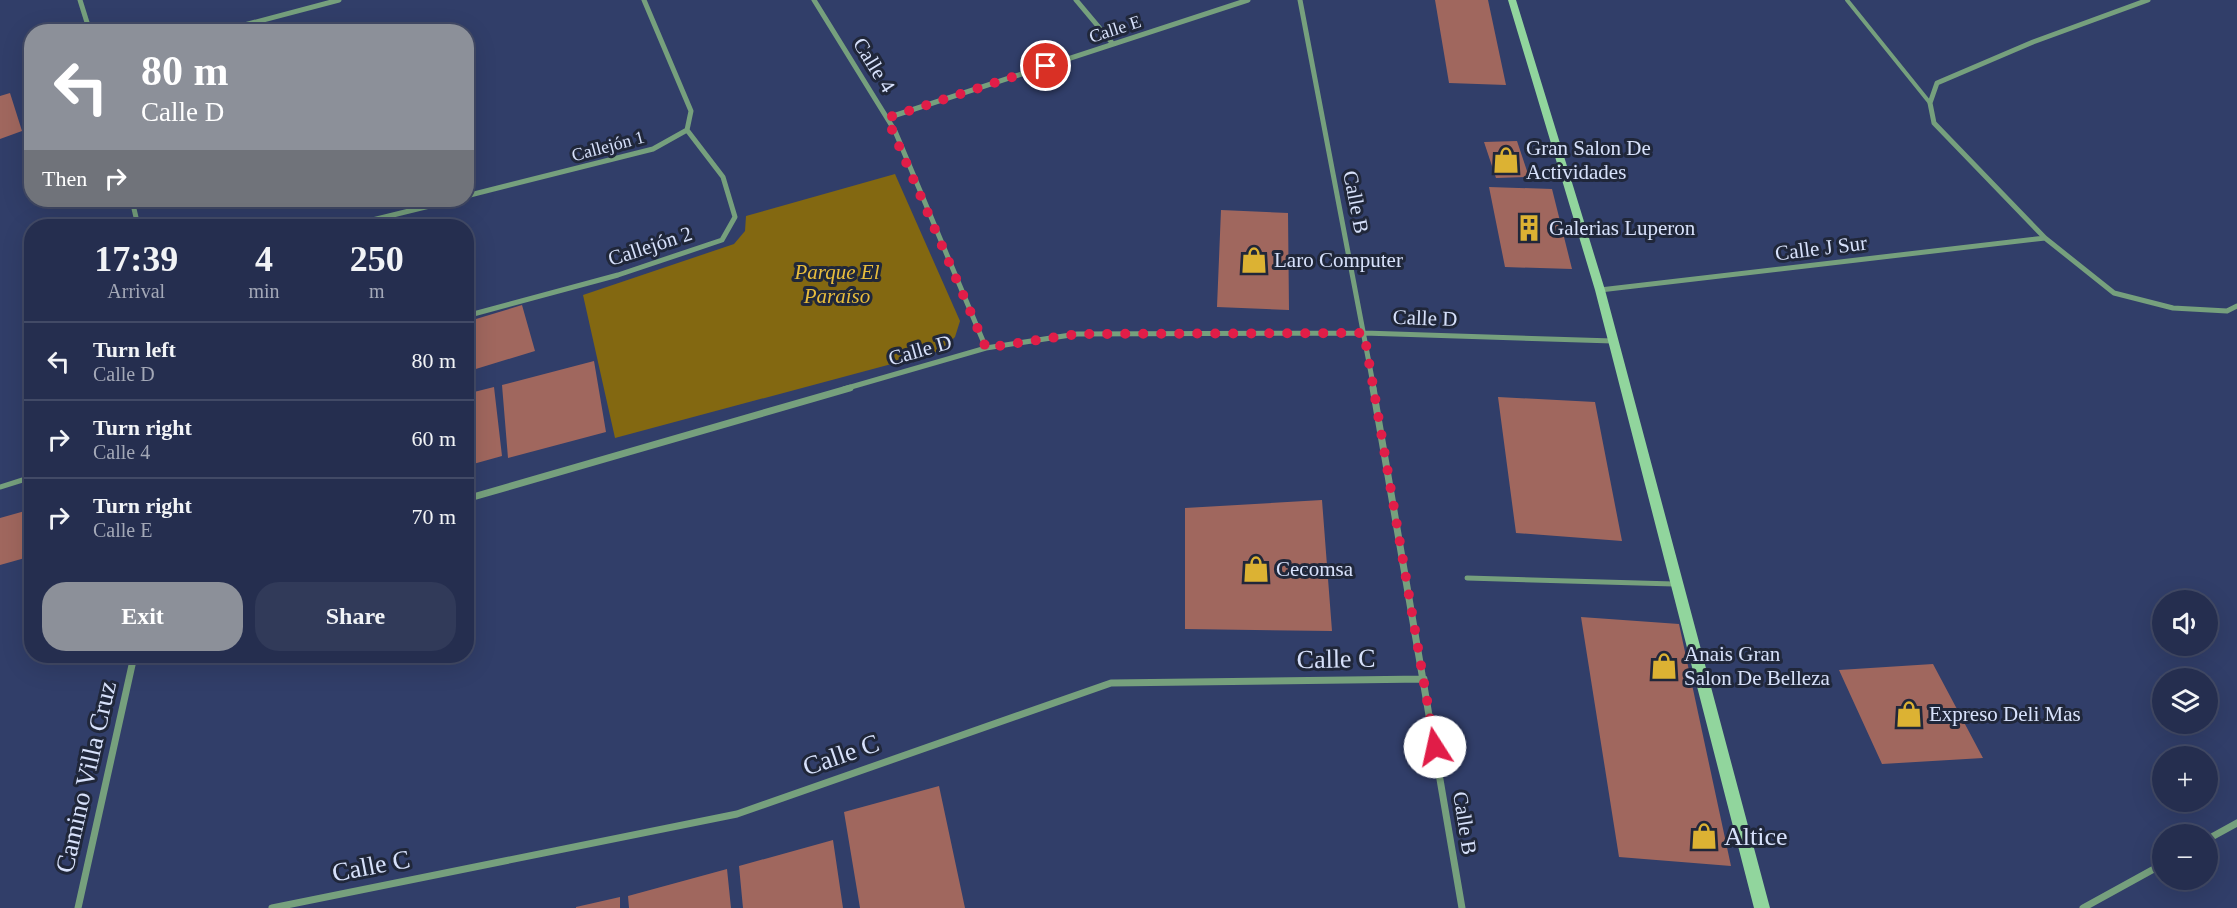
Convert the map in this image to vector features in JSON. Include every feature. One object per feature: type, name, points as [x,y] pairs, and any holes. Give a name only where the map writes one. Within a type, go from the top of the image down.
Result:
[{"type":"main road","points":[[1512,0],[1600,291],[1762,908]]},
{"type":"street","points":[[80,0],[88,24]]},
{"type":"street","points":[[248,24],[339,0]]},
{"type":"street","points":[[644,0],[691,111],[687,130]]},
{"type":"street","name":"Calle 4","points":[[814,0],[887,118],[986,348]]},
{"type":"street","points":[[1076,0],[1113,44]]},
{"type":"street","name":"Calle E","points":[[887,118],[1248,0]]},
{"type":"street","name":"Calle B","points":[[1300,0],[1364,333],[1462,908]]},
{"type":"street","points":[[2148,0],[2033,42],[1937,83],[1930,103],[1934,123],[2045,238],[2114,292],[2174,308],[2227,311],[2237,306]]},
{"type":"street","name":"Callejón 1","points":[[474,194],[652,149],[687,130]]},
{"type":"street","name":"Callejón 2","points":[[474,314],[618,275],[722,240],[735,217],[723,177],[687,130]]},
{"type":"street","points":[[377,219],[425,207]]},
{"type":"street","name":"Calle J Sur","points":[[1600,291],[2045,238]]},
{"type":"street","name":"Calle D","points":[[474,497],[986,348],[1077,334],[1364,333],[1613,341]]},
{"type":"street","name":"Camino Villa Cruz","points":[[78,908],[132,663]]},
{"type":"street","name":"Calle C","points":[[272,908],[737,814],[1111,683],[1424,679]]},
{"type":"street","points":[[2218,833],[2237,823]]},
{"type":"street","points":[[2083,908],[2152,870]]},
{"type":"lane","points":[[1847,0],[1930,103]]},
{"type":"lane","points":[[0,487],[24,480]]},
{"type":"lane","points":[[1467,578],[1677,584]]},
{"type":"green space","name":"Parque El Paraíso","points":[[895,174],[960,321],[955,337],[940,351],[615,438],[583,295],[734,244],[745,231],[746,216]]},
{"type":"building","points":[[1435,0],[1488,0],[1506,85],[1449,83]]},
{"type":"building","points":[[10,93],[22,131],[0,139],[0,96]]},
{"type":"building","name":"Gran Salon De Actividades","points":[[1517,141],[1529,177],[1496,178],[1484,142]]},
{"type":"building","name":"Galerias Luperon","points":[[1489,187],[1552,189],[1572,269],[1505,267]]},
{"type":"building","name":"Laro Computer","points":[[1221,210],[1288,213],[1289,310],[1217,307]]},
{"type":"building","points":[[522,305],[535,351],[474,370],[474,320]]},
{"type":"building","points":[[594,361],[606,432],[508,458],[502,385]]},
{"type":"building","points":[[494,387],[502,456],[474,464],[474,392]]},
{"type":"building","points":[[1498,397],[1595,402],[1622,541],[1516,533]]},
{"type":"building","name":"Cecomsa","points":[[1322,500],[1332,631],[1185,629],[1185,508]]},
{"type":"building","points":[[24,511],[24,558],[0,565],[0,518]]},
{"type":"building","points":[[1581,617],[1679,624],[1731,866],[1619,857]]},
{"type":"building","name":"Expreso Deli Mas","points":[[1933,664],[1983,758],[1882,764],[1839,670]]},
{"type":"building","points":[[939,786],[965,908],[860,908],[844,812]]},
{"type":"building","points":[[833,840],[843,908],[743,908],[739,866]]},
{"type":"building","points":[[727,869],[731,908],[629,908],[628,896]]},
{"type":"building","points":[[620,897],[620,908],[576,908],[576,907]]},
{"type":"place","name":"Gran Salon De Actividades","points":[[1506,160]]},
{"type":"place","name":"Galerias Luperon","points":[[1529,228]]},
{"type":"place","name":"Laro Computer","points":[[1254,260]]},
{"type":"place","name":"Cecomsa","points":[[1256,569]]},
{"type":"place","name":"Anais Gran Salon De Belleza","points":[[1664,666]]},
{"type":"place","name":"Expreso Deli Mas","points":[[1909,714]]},
{"type":"place","name":"Altice","points":[[1704,836]]},
{"type":"route","points":[[1046,66],[887,118],[895,131],[986,348],[1077,334],[1364,333],[1435,747]]}]
